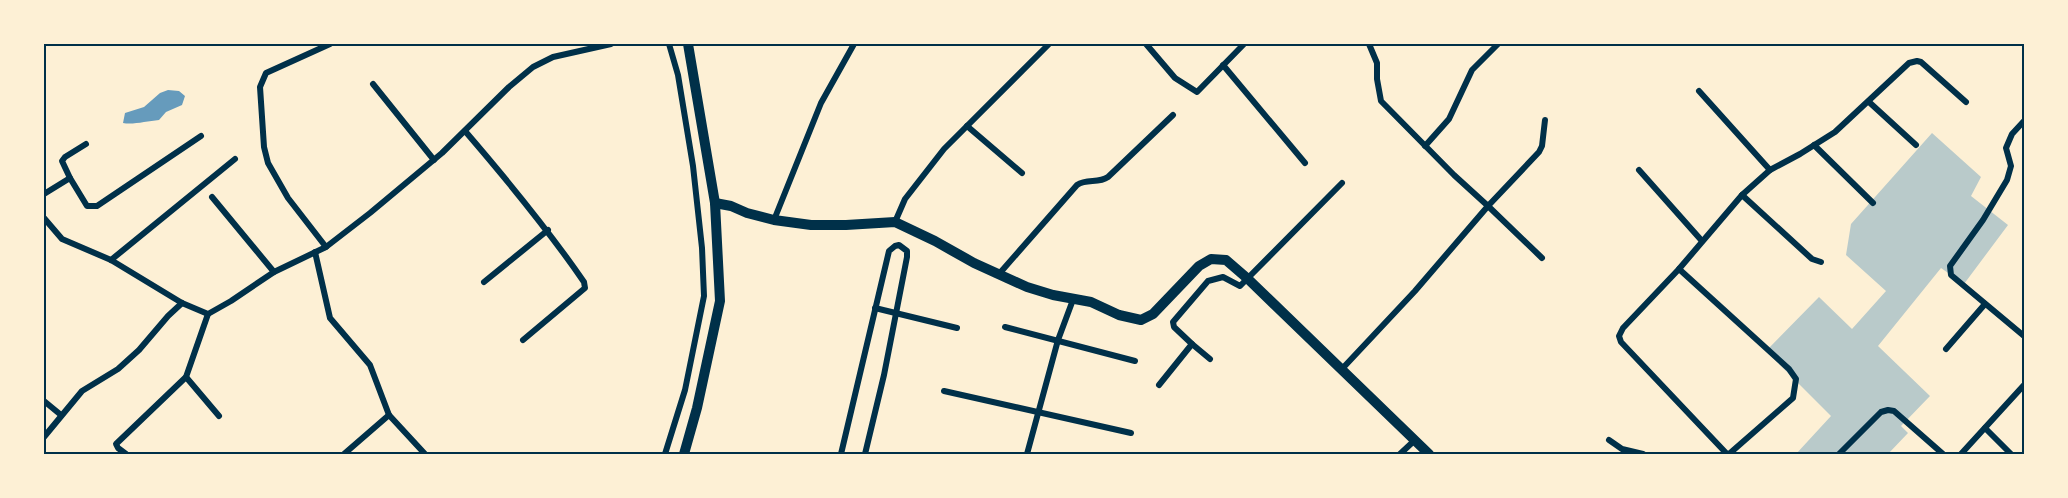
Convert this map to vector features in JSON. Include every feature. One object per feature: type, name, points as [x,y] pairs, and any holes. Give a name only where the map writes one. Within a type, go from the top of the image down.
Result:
[{"type":"street","points":[[326,247],[288,198],[268,163],[264,147],[260,87],[266,73],[330,44]]},
{"type":"street","points":[[126,454],[116,444],[186,377],[208,314],[274,272],[326,247],[434,160],[509,87],[533,67],[553,57],[611,44]]},
{"type":"street","points":[[665,454],[685,390],[704,296],[702,248],[693,166],[678,75],[669,44]]},
{"type":"street","points":[[684,454],[697,408],[720,300],[715,202],[688,44]]},
{"type":"street","points":[[774,220],[821,103],[854,44]]},
{"type":"street","points":[[895,222],[905,199],[928,168],[1049,44]]},
{"type":"street","points":[[1146,44],[1175,78],[1197,92],[1244,44]]},
{"type":"street","points":[[1369,44],[1377,63],[1381,101],[1454,175],[1542,258]]},
{"type":"street","points":[[1425,146],[1449,119],[1472,70],[1498,44]]},
{"type":"street","points":[[1680,269],[1789,369],[1796,379],[1793,398],[1728,454],[1621,342],[1619,336],[1623,328],[1680,269],[1742,195],[1770,170],[1835,132],[1909,63],[1921,62],[1966,102]]},
{"type":"street","points":[[1223,65],[1305,163]]},
{"type":"street","points":[[373,84],[434,160]]},
{"type":"street","points":[[1698,91],[1770,170]]},
{"type":"street","points":[[1869,102],[1916,145]]},
{"type":"street","points":[[999,274],[1077,184],[1083,181],[1102,181],[1108,177],[1173,115]]},
{"type":"street","points":[[1341,371],[1539,152],[1542,146],[1545,120]]},
{"type":"street","points":[[2025,121],[2012,134],[2006,148],[2011,166],[2007,180],[1983,220],[1950,266],[1951,275],[2025,336]]},
{"type":"street","points":[[967,126],[1022,173]]},
{"type":"street","points":[[465,131],[548,230],[584,282],[585,288],[523,340]]},
{"type":"street","points":[[86,144],[64,157],[62,162],[87,206],[97,206],[201,136]]},
{"type":"street","points":[[1814,146],[1873,203]]},
{"type":"street","points":[[111,260],[235,159]]},
{"type":"street","points":[[1639,170],[1702,241]]},
{"type":"street","points":[[44,194],[70,178]]},
{"type":"street","points":[[1210,358],[1174,327],[1173,322],[1208,281],[1223,277],[1240,286],[1342,183]]},
{"type":"street","points":[[1742,195],[1812,259],[1821,262]]},
{"type":"street","points":[[212,197],[274,272]]},
{"type":"street","points":[[715,202],[774,220],[811,225],[895,222],[1027,287],[1053,295],[1074,297],[1119,315],[1141,320],[1153,314],[1199,266],[1211,259],[1226,260],[1429,454]]},
{"type":"street","points":[[44,218],[62,239],[111,260],[182,303],[208,314]]},
{"type":"street","points":[[484,282],[548,230]]},
{"type":"street","points":[[841,454],[889,251],[899,245],[907,251],[865,454]]},
{"type":"street","points":[[315,252],[330,318],[370,365],[389,415],[424,454]]},
{"type":"street","points":[[1027,454],[1058,340],[1074,297]]},
{"type":"street","points":[[44,437],[82,392],[118,369],[139,350],[163,321],[182,303]]},
{"type":"street","points":[[1946,349],[1985,304]]},
{"type":"street","points":[[875,308],[957,328]]},
{"type":"street","points":[[1005,327],[1135,361]]},
{"type":"street","points":[[1159,385],[1192,344]]},
{"type":"street","points":[[186,377],[219,416]]},
{"type":"street","points":[[1961,454],[2025,385]]},
{"type":"street","points":[[944,391],[1131,433]]},
{"type":"street","points":[[44,401],[61,415]]},
{"type":"street","points":[[1839,454],[1881,412],[1888,410],[1894,411],[1943,454]]},
{"type":"street","points":[[344,454],[389,415]]},
{"type":"street","points":[[1985,429],[2011,454]]},
{"type":"street","points":[[1400,454],[1415,440]]},
{"type":"street","points":[[1609,440],[1622,449],[1643,454]]},
{"type":"shaded area","points":[[1932,133],[1981,177],[1971,196],[2008,225],[1964,284],[1941,268],[1878,346],[1930,396],[1901,426],[1908,433],[1888,454],[1796,454],[1831,416],[1766,351],[1819,297],[1852,329],[1886,291],[1846,255],[1851,224]]},
{"type":"water","points":[[168,90],[179,91],[185,96],[182,105],[166,112],[159,120],[123,123],[125,113],[144,107],[160,93]]}]
